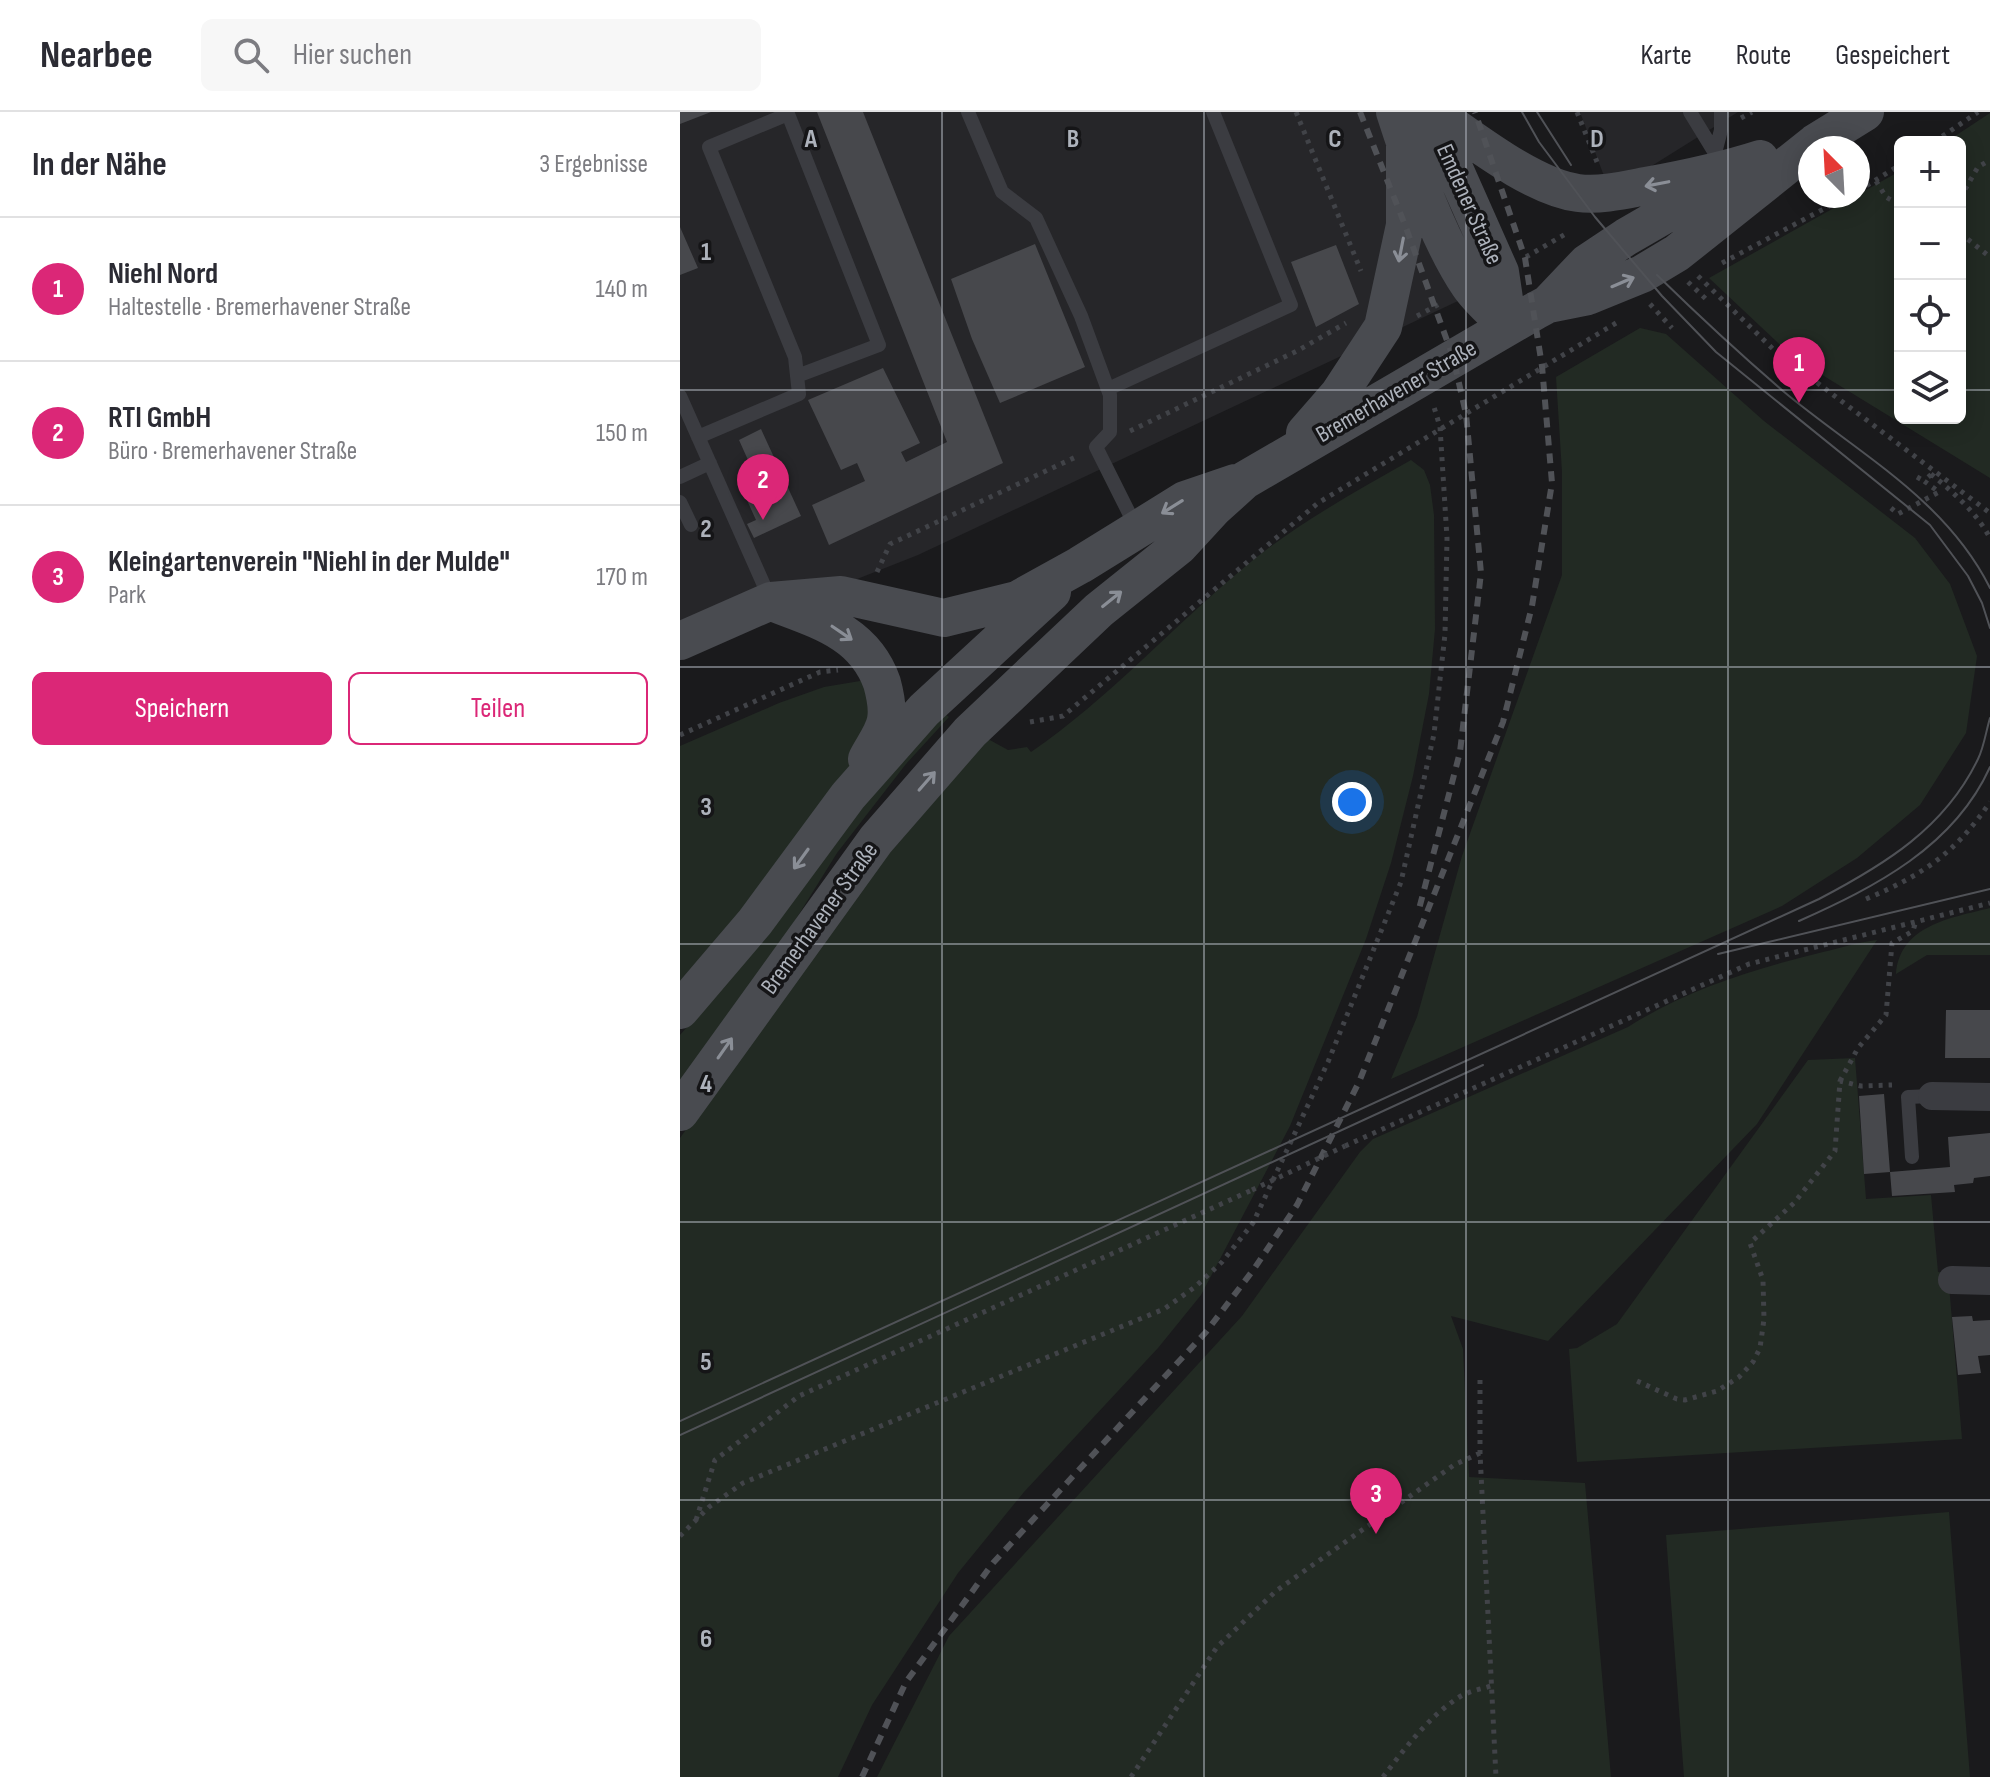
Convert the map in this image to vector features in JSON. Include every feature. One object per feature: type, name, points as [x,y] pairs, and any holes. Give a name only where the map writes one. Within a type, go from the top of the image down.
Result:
[{"type":"street","name":"Emdener Straße","points":[[1431,112],[1543,182],[1579,194],[1618,191],[1732,165]]},
{"type":"street","name":"Emdener Straße","points":[[1431,112],[1500,272],[1508,326]]},
{"type":"street","name":"Bremerhavener Straße","points":[[1826,136],[1865,112]]},
{"type":"street","name":"Emdener Straße","points":[[1400,128],[1448,247],[1470,287],[1508,326]]},
{"type":"street","name":"Emdener Straße","points":[[1260,471],[1313,425],[1339,394],[1383,327],[1405,225],[1400,128]]},
{"type":"street","name":"Bremerhavener Straße","points":[[1548,304],[1587,263],[1732,165],[1798,148]]},
{"type":"street","name":"Bremerhavener Straße","points":[[680,1112],[876,840],[970,732],[1099,610],[1179,546],[1214,508],[1260,471],[1508,326],[1548,304],[1588,296],[1642,274],[1677,253],[1798,157]]},
{"type":"street","name":"Bremerhavener Straße","points":[[680,641],[771,601],[841,595],[944,618],[1017,600],[1185,500],[1260,471]]},
{"type":"street","name":"Bremerhavener Straße","points":[[680,1010],[755,922],[848,796],[924,710],[980,656],[1011,633],[1080,565]]},
{"type":"street","points":[[771,601],[833,626],[853,640],[876,665]]},
{"type":"street","name":"Bremerhavener Straße","points":[[944,618],[981,648],[983,687],[970,732]]},
{"type":"street","name":"Bremerhavener Straße","points":[[848,796],[886,721],[885,693],[876,665]]},
{"type":"street","points":[[1932,1096],[1990,1097]]},
{"type":"street","points":[[1952,1280],[1990,1281]]},
{"type":"lane","points":[[968,112],[1002,192],[1036,218],[1081,316],[1108,389],[1110,432],[1096,447],[1137,529]]},
{"type":"lane","points":[[1108,389],[1291,305],[1213,112]]},
{"type":"lane","points":[[1690,112],[1732,165]]},
{"type":"lane","points":[[1721,112],[1721,130],[1732,165]]},
{"type":"lane","points":[[698,437],[799,394],[797,376],[795,357],[709,147],[788,114],[879,345],[797,376]]},
{"type":"lane","points":[[680,396],[771,601]]},
{"type":"lane","points":[[680,477],[710,463]]},
{"type":"lane","points":[[680,502],[691,525]]},
{"type":"lane","points":[[1912,1157],[1908,1097],[1932,1096]]},
{"type":"path","points":[[1296,112],[1365,281]]},
{"type":"path","points":[[1577,112],[1601,170]]},
{"type":"path","points":[[1943,136],[1978,112]]},
{"type":"path","points":[[1966,188],[1978,167],[1990,160]]},
{"type":"path","points":[[1870,184],[1894,169]]},
{"type":"path","points":[[1876,181],[1886,197],[1894,202]]},
{"type":"path","points":[[1680,286],[1825,208]]},
{"type":"path","points":[[1966,238],[1990,257]]},
{"type":"path","points":[[1697,275],[1775,351],[1990,513]]},
{"type":"path","points":[[1687,282],[1708,301]]},
{"type":"path","points":[[1636,311],[1662,296]]},
{"type":"path","points":[[1650,303],[1672,328]]},
{"type":"path","points":[[970,732],[1063,716],[1318,503],[1623,319]]},
{"type":"path","points":[[680,1536],[709,1507],[743,1483],[1164,1309],[1195,1287],[1222,1262],[1253,1223],[1328,1062],[1401,882],[1434,734],[1445,634],[1447,554],[1440,427],[1424,375]]},
{"type":"path","points":[[1924,481],[1933,472]]},
{"type":"path","points":[[1933,472],[1984,527],[1990,538]]},
{"type":"path","points":[[1891,508],[1898,514],[1939,492],[1917,477]]},
{"type":"path","points":[[680,735],[820,672],[876,665]]},
{"type":"path","points":[[1866,899],[1924,871],[1956,843],[1990,802]]},
{"type":"path","points":[[696,1521],[715,1460],[799,1396],[1749,964],[1990,903]]},
{"type":"path","points":[[1637,1381],[1685,1400],[1717,1391],[1739,1377],[1753,1362],[1760,1348],[1764,1319],[1763,1280],[1750,1243],[1794,1203],[1835,1151],[1840,1081],[1858,1048],[1886,1015],[1892,943],[1913,931],[1916,923]]},
{"type":"path","points":[[1840,1081],[1861,1086],[1887,1085]]},
{"type":"path","points":[[1480,1380],[1480,1453],[1496,1777]]},
{"type":"path","points":[[1131,1777],[1217,1647],[1276,1591],[1454,1465],[1480,1453]]},
{"type":"path","points":[[1383,1777],[1407,1745],[1451,1703],[1491,1686]]},
{"type":"shaded area","points":[[680,112],[1439,112],[1509,277],[918,555],[680,649]]},
{"type":"shaded area","points":[[1580,112],[1738,112],[1610,192]]},
{"type":"shaded area","points":[[1990,113],[1990,478],[1902,424],[1966,424],[1966,136],[1955,136]]},
{"type":"shaded area","points":[[1894,174],[1894,419],[1793,357],[1709,278],[1834,208],[1870,208],[1870,188]]},
{"type":"shaded area","points":[[1640,328],[1666,334],[1764,421],[1915,538],[1950,584],[1977,656],[1966,733],[1920,805],[1857,858],[1782,906],[1391,1079],[1417,1017],[1462,856],[1562,575],[1562,472],[1556,377]]},
{"type":"shaded area","points":[[1411,460],[1424,470],[1430,485],[1434,515],[1435,629],[1429,694],[1413,776],[1391,863],[1366,939],[1290,1126],[1201,1295],[1158,1348],[1024,1492],[958,1573],[872,1705],[838,1777],[680,1777],[680,1138],[862,885],[988,739],[1008,750],[1027,747],[1031,752],[1115,685],[1266,550],[1327,509]]},
{"type":"shaded area","points":[[872,679],[868,743],[788,854],[680,988],[680,746],[824,687]]},
{"type":"shaded area","points":[[942,712],[949,717],[906,764],[837,853],[786,935],[680,1086],[680,1035],[723,986],[873,792]]},
{"type":"shaded area","points":[[1990,908],[1990,955],[1927,955],[1896,974],[1907,944],[1917,934],[1944,920]]},
{"type":"shaded area","points":[[1877,940],[1757,1124],[1548,1341],[1451,1316],[1463,1349],[1469,1477],[1585,1483],[1611,1777],[877,1777],[949,1636],[1242,1316],[1360,1152],[1373,1139],[1628,1027],[1698,991],[1772,966]]},
{"type":"shaded area","points":[[1855,1058],[1866,1199],[1931,1195],[1938,1272],[1948,1273],[1962,1439],[1577,1462],[1569,1349],[1577,1348],[1617,1324],[1808,1060]]},
{"type":"shaded area","points":[[1949,1512],[1970,1777],[1684,1777],[1666,1535]]},
{"type":"building","points":[[680,112],[711,112],[680,124]]},
{"type":"building","points":[[817,112],[863,112],[1003,463],[829,545],[812,505],[865,481],[857,463],[841,470],[808,400],[883,368],[920,443],[901,452],[906,462],[947,442]]},
{"type":"building","points":[[680,227],[698,268],[680,275]]},
{"type":"building","points":[[1035,244],[1085,367],[1000,403],[972,339],[951,279]]},
{"type":"building","points":[[1336,245],[1359,304],[1316,327],[1291,262]]},
{"type":"building","points":[[761,429],[801,516],[754,538],[747,524],[756,520],[741,487],[757,480],[739,440]]},
{"type":"building","points":[[1946,1010],[1990,1010],[1990,1058],[1945,1058]]},
{"type":"building","points":[[1884,1094],[1890,1172],[1864,1174],[1859,1096]]},
{"type":"building","points":[[1990,1133],[1990,1176],[1974,1178],[1973,1183],[1954,1185],[1955,1192],[1892,1196],[1890,1172],[1950,1167],[1948,1137]]},
{"type":"building","points":[[1972,1316],[1973,1321],[1990,1320],[1990,1355],[1978,1356],[1981,1373],[1958,1375],[1952,1317]]},
{"type":"tram line","points":[[1522,112],[1539,142],[1595,217],[1662,296],[1716,352],[1930,525],[1968,576],[1990,628]]},
{"type":"tram line","points":[[1537,112],[1571,165]]},
{"type":"tram line","points":[[1657,275],[1783,391],[1924,502],[1971,556],[1990,588]]},
{"type":"tram line","points":[[680,1421],[1819,899],[1889,858],[1930,825],[1948,805],[1978,759],[1990,718]]},
{"type":"tram line","points":[[1799,921],[1856,894],[1910,861],[1934,842],[1975,795],[1990,767]]},
{"type":"tram line","points":[[1718,954],[1990,889]]},
{"type":"tram line","points":[[680,1435],[1483,1065]]},
{"type":"railway","points":[[1360,112],[1453,357],[1466,414],[1481,573],[1460,752],[1418,913]]},
{"type":"railway","points":[[862,1777],[906,1682],[993,1563],[1206,1332],[1297,1205],[1359,1082],[1503,722],[1532,606],[1552,483],[1542,366],[1525,258],[1475,112]]},
{"type":"place","name":"Niehl Nord","points":[[1799,403]]},
{"type":"place","name":"RTI GmbH","points":[[763,520]]},
{"type":"place","name":"Kleingartenverein \"Niehl in der Mulde\"","points":[[1376,1534]]}]
